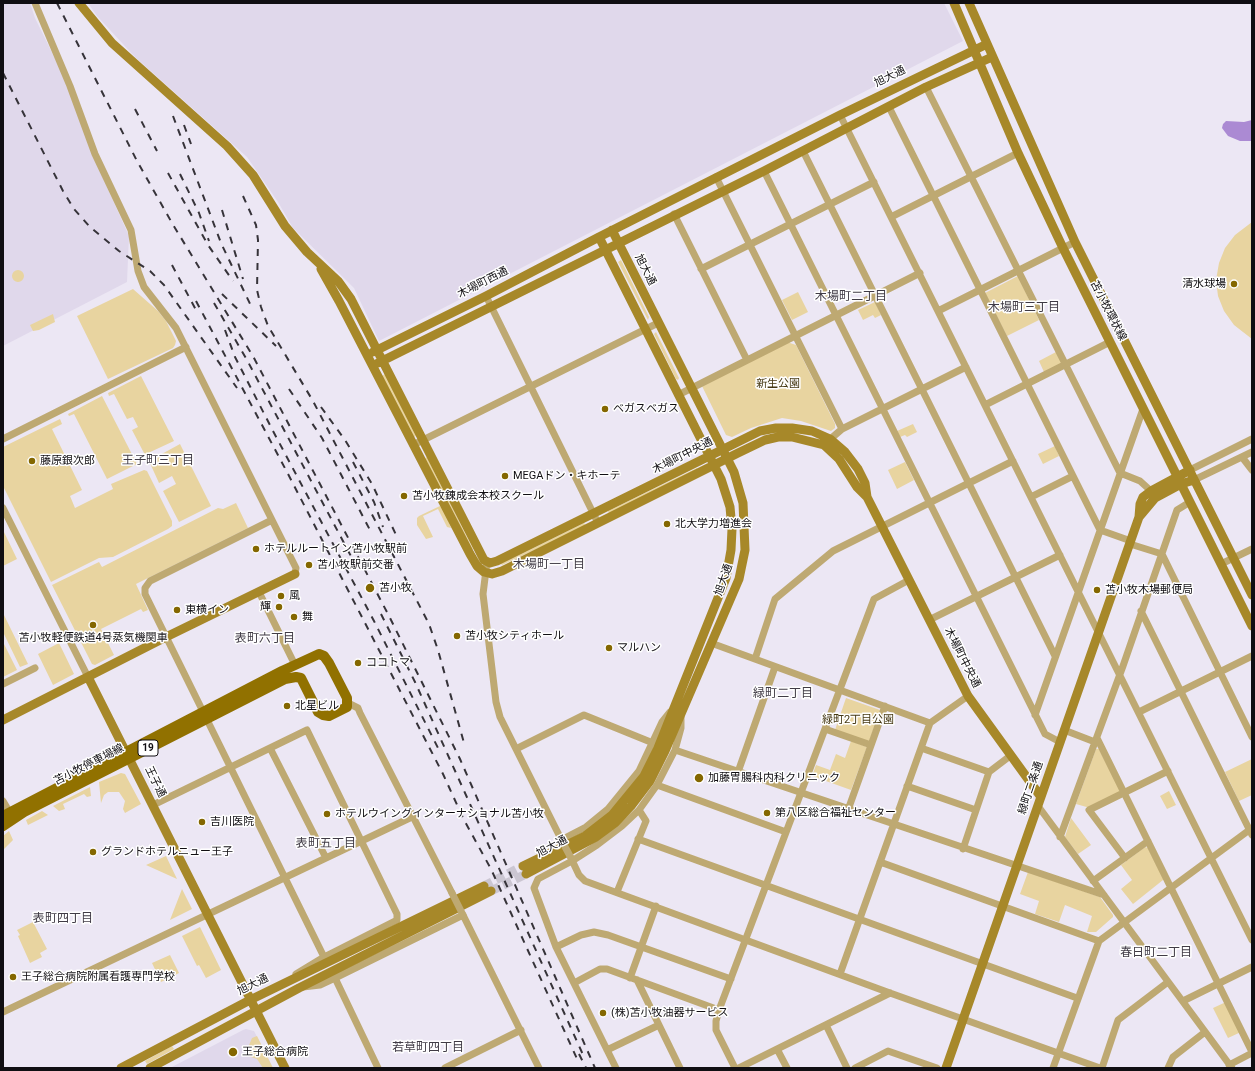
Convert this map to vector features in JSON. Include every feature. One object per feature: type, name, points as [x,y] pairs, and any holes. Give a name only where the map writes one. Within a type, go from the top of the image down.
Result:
[{"type":"main road","name":"苫小牧停車場線","points":[[3,826],[8,815],[205,715],[295,665],[319,654],[324,656],[329,663],[348,703],[347,707],[329,716],[323,715],[318,712],[301,678],[296,677],[285,679],[205,715]]},
{"type":"street","points":[[3,720],[166,637],[295,574],[296,568],[176,328],[144,287],[138,271],[131,230],[95,154],[70,86],[35,3]]},
{"type":"street","points":[[78,3],[112,43],[228,146],[253,176],[285,226],[315,259],[338,281],[351,299],[378,349],[422,441],[482,558],[487,562],[483,594],[496,702],[500,717],[579,875],[585,880],[746,940],[1101,1068],[1118,1020],[1168,982]]},
{"type":"street","name":"苫小牧環状線","points":[[954,3],[1018,153],[1063,248],[1252,626]]},
{"type":"street","name":"苫小牧環状線","points":[[969,3],[1076,242],[1252,595]]},
{"type":"street","name":"旭大通","points":[[677,711],[726,578],[732,550],[730,507],[721,479],[710,456],[599,237],[840,115],[987,44]]},
{"type":"street","points":[[373,366],[674,214],[764,171],[926,87],[992,57]]},
{"type":"street","points":[[926,87],[1120,473],[1140,481],[1150,491]]},
{"type":"street","points":[[889,107],[1100,530],[1162,554],[1252,737]]},
{"type":"street","points":[[840,115],[1252,940]]},
{"type":"street","points":[[803,151],[1055,656]]},
{"type":"street","points":[[892,217],[1018,153]]},
{"type":"street","points":[[764,171],[1035,715],[1045,734],[1060,742]]},
{"type":"street","points":[[716,177],[842,429]]},
{"type":"street","points":[[701,269],[874,182]]},
{"type":"street","points":[[674,214],[747,360]]},
{"type":"street","name":"旭大通","points":[[524,870],[585,836],[612,815],[644,776],[711,643],[739,579],[745,550],[743,503],[734,472],[612,230]]},
{"type":"street","name":"木場町西通","points":[[366,355],[486,296],[599,237]]},
{"type":"street","points":[[938,311],[1076,242]]},
{"type":"street","points":[[315,259],[336,294],[474,563],[485,572]]},
{"type":"street","points":[[678,395],[920,274]]},
{"type":"street","points":[[486,296],[598,523]]},
{"type":"street","points":[[414,445],[658,323]]},
{"type":"street","points":[[985,405],[1110,342]]},
{"type":"street","points":[[3,439],[186,347]]},
{"type":"street","points":[[827,442],[842,429],[966,367]]},
{"type":"street","points":[[1035,715],[1143,409]]},
{"type":"street","name":"木場町中央通","points":[[487,562],[497,561],[760,431],[776,428],[792,428],[812,432],[827,442],[857,487],[867,497],[968,696],[1010,756],[1039,802]]},
{"type":"street","name":"木場町中央通","points":[[485,572],[492,574],[502,571],[765,440],[778,437],[792,437],[827,442]]},
{"type":"street","points":[[1190,470],[1252,439]]},
{"type":"street","points":[[1194,480],[1252,452]]},
{"type":"street","points":[[1242,457],[1252,470]]},
{"type":"street","points":[[754,659],[775,599],[833,551],[1013,461]]},
{"type":"street","name":"緑町二条通","points":[[1139,517],[1147,510],[1155,498],[1190,470]]},
{"type":"street","points":[[1031,497],[1073,476]]},
{"type":"street","name":"緑町二条通","points":[[946,1068],[1139,517],[1140,504],[1143,497],[1150,491],[1179,480],[1194,480]]},
{"type":"street","points":[[1060,837],[1120,674],[1177,510],[1190,502]]},
{"type":"street","name":"王子通","points":[[3,508],[285,1068]]},
{"type":"street","points":[[272,520],[146,584],[145,594],[324,957]]},
{"type":"street","points":[[1221,564],[1252,549]]},
{"type":"street","points":[[929,620],[1060,555]]},
{"type":"street","points":[[735,1068],[716,1030],[716,1021],[719,1010],[874,599],[908,580]]},
{"type":"street","points":[[259,592],[295,665]]},
{"type":"street","points":[[1053,1068],[1077,998],[1099,941],[1211,857],[1251,831],[1141,611]]},
{"type":"street","points":[[711,643],[930,723]]},
{"type":"street","points":[[1139,712],[1252,656]]},
{"type":"street","points":[[738,772],[775,667]]},
{"type":"street","points":[[3,684],[35,668]]},
{"type":"street","points":[[840,974],[930,723],[968,696]]},
{"type":"street","points":[[348,703],[358,708],[414,816],[539,1068]]},
{"type":"street","points":[[848,810],[885,706]]},
{"type":"street","points":[[562,842],[586,827],[608,809],[639,771],[662,722],[677,711],[681,728],[675,750],[657,785],[638,810],[622,826],[597,845],[538,879],[534,888],[556,947],[616,1068]]},
{"type":"street","points":[[516,749],[584,715],[653,743]]},
{"type":"street","points":[[825,729],[871,745]]},
{"type":"street","points":[[153,804],[307,730],[397,914],[397,920],[324,957],[298,972],[288,982]]},
{"type":"street","points":[[1039,802],[1060,837],[1231,1066],[1252,1053],[1124,792],[1096,740],[1064,730]]},
{"type":"street","points":[[270,748],[326,858]]},
{"type":"street","points":[[921,748],[989,772]]},
{"type":"street","points":[[675,750],[1016,867],[1104,895]]},
{"type":"street","points":[[963,849],[989,772],[1010,756]]},
{"type":"street","points":[[1125,858],[1089,810],[1168,771]]},
{"type":"street","points":[[657,785],[786,832]]},
{"type":"street","points":[[907,786],[976,810]]},
{"type":"street","points":[[3,800],[8,815]]},
{"type":"street","points":[[617,892],[646,821],[638,810]]},
{"type":"street","points":[[3,1012],[414,816]]},
{"type":"street","points":[[638,839],[1077,998]]},
{"type":"street","points":[[1093,881],[1148,841]]},
{"type":"street","points":[[880,862],[1099,941]]},
{"type":"street","name":"旭大通","points":[[121,1068],[250,1000],[488,888],[150,1068]]},
{"type":"street","points":[[656,906],[641,947],[634,979],[680,1068]]},
{"type":"street","points":[[299,988],[320,985],[463,915]]},
{"type":"street","points":[[556,947],[582,935],[594,932],[608,935],[731,979]]},
{"type":"street","points":[[1183,1001],[1252,967]]},
{"type":"street","points":[[574,983],[600,969],[634,979],[719,1010]]},
{"type":"street","points":[[335,978],[378,1068]]},
{"type":"street","points":[[739,1068],[890,993]]},
{"type":"street","points":[[607,1050],[659,1025]]},
{"type":"street","points":[[826,1025],[847,1068]]},
{"type":"street","points":[[445,1068],[521,1030]]},
{"type":"street","points":[[1168,1068],[1173,1056],[1205,1032]]},
{"type":"street","points":[[777,1049],[787,1068]]},
{"type":"street","points":[[854,1068],[888,1051],[937,1068]]},
{"type":"shaded area","points":[[3,3],[30,3],[35,18],[69,87],[90,149],[129,236],[127,282],[3,346]]},
{"type":"shaded area","points":[[88,3],[944,3],[963,41],[379,341],[354,288],[293,228],[278,202],[247,157],[135,57],[97,16]]},
{"type":"shaded area","points":[[1252,120],[1252,141],[1240,141],[1228,136],[1222,128],[1226,121],[1244,122]]},
{"type":"shaded area","name":"王子総合病院","points":[[246,1029],[254,1031],[273,1068],[170,1068],[243,1030]]},
{"type":"green space","name":"清水球場","points":[[1252,222],[1252,339],[1234,325],[1224,311],[1218,296],[1216,280],[1219,263],[1225,248],[1235,235]]},
{"type":"green space","points":[[621,260],[649,317],[648,320],[618,262]]},
{"type":"green space","points":[[18,270],[22,272],[24,276],[22,280],[18,282],[14,280],[12,276],[14,272]]},
{"type":"green space","points":[[1018,276],[1039,320],[1007,336],[985,293]]},
{"type":"green space","points":[[133,289],[158,311],[166,321],[176,341],[175,345],[173,348],[108,379],[77,316]]},
{"type":"green space","points":[[798,292],[808,312],[792,320],[782,300]]},
{"type":"green space","points":[[875,302],[881,315],[875,318],[873,315],[863,320],[858,310]]},
{"type":"green space","points":[[53,314],[55,322],[39,330],[33,331],[30,325]]},
{"type":"green space","points":[[656,332],[679,378],[678,380],[676,379],[654,334]]},
{"type":"green space","name":"新生公園","points":[[787,342],[796,345],[835,424],[835,428],[831,431],[801,421],[782,418],[751,428],[732,437],[726,435],[701,384]]},
{"type":"green space","points":[[1056,352],[1062,363],[1044,372],[1039,361]]},
{"type":"green space","points":[[385,374],[416,436],[414,437],[382,376]]},
{"type":"green space","points":[[141,376],[174,441],[146,454],[144,453],[132,430],[138,427],[133,417],[127,419],[114,394],[109,396],[108,393]]},
{"type":"green space","points":[[102,396],[137,464],[107,479],[74,414],[69,416],[68,414]]},
{"type":"green space","points":[[60,419],[62,424],[52,429],[82,490],[70,496],[75,508],[113,489],[111,484],[144,470],[147,471],[172,521],[172,526],[113,557],[99,558],[51,582],[3,486],[3,447]]},
{"type":"green space","points":[[913,424],[917,432],[907,437],[905,435],[900,437],[897,431]]},
{"type":"green space","points":[[180,444],[211,506],[179,522],[163,491],[176,484],[172,476],[159,483],[149,461]]},
{"type":"green space","points":[[1055,446],[1059,456],[1043,464],[1038,454]]},
{"type":"green space","points":[[427,457],[473,549],[472,550],[424,459]]},
{"type":"green space","points":[[905,462],[914,480],[897,489],[888,470]]},
{"type":"green space","points":[[697,468],[698,470],[609,514],[608,511]]},
{"type":"green space","points":[[236,503],[248,528],[136,584],[148,610],[143,612],[141,609],[101,629],[114,655],[95,665],[92,664],[52,585],[99,562],[102,567],[218,508],[223,509]]},
{"type":"green space","points":[[440,506],[444,510],[451,528],[447,527],[438,509],[423,516],[433,537],[426,539],[417,525],[417,518]]},
{"type":"green space","points":[[584,523],[586,526],[502,565],[501,564]]},
{"type":"green space","points":[[3,530],[17,559],[3,566]]},
{"type":"green space","points":[[3,613],[28,664],[20,667],[3,632]]},
{"type":"green space","points":[[3,642],[17,670],[3,677]]},
{"type":"green space","points":[[59,643],[74,674],[53,685],[38,654]]},
{"type":"green space","name":"緑町2丁目公園","points":[[846,698],[880,710],[869,742],[835,730]]},
{"type":"green space","points":[[851,741],[867,747],[851,790],[812,776],[816,765],[830,770],[836,754],[845,758]]},
{"type":"green space","points":[[1096,749],[1099,749],[1121,792],[1090,808],[1076,804]]},
{"type":"green space","points":[[1252,759],[1252,795],[1239,801],[1225,772]]},
{"type":"green space","points":[[121,773],[125,774],[141,804],[125,813],[123,809],[125,801],[119,792],[108,792],[104,795],[101,803],[99,782]]},
{"type":"green space","points":[[90,787],[91,796],[87,797],[84,794],[63,804],[65,809],[59,811],[53,806]]},
{"type":"green space","points":[[1169,791],[1176,805],[1167,809],[1160,796]]},
{"type":"green space","points":[[42,811],[48,815],[28,825],[26,820]]},
{"type":"green space","points":[[1071,818],[1091,845],[1078,854],[1065,837]]},
{"type":"green space","points":[[9,831],[13,840],[3,850],[3,836]]},
{"type":"green space","points":[[1145,847],[1148,848],[1163,880],[1133,904],[1121,889],[1132,880],[1121,865]]},
{"type":"green space","points":[[166,856],[177,879],[146,865]]},
{"type":"green space","points":[[1028,872],[1100,897],[1113,917],[1096,932],[1087,932],[1092,916],[1065,905],[1059,922],[1035,914],[1039,901],[1020,894]]},
{"type":"green space","points":[[182,889],[192,909],[170,920]]},
{"type":"green space","points":[[33,922],[47,949],[40,953],[42,957],[30,963],[18,936],[20,935],[17,930]]},
{"type":"green space","points":[[200,927],[221,970],[206,978],[199,965],[197,966],[182,936]]},
{"type":"green space","points":[[170,955],[179,973],[161,982],[152,963]]},
{"type":"green space","points":[[1226,1002],[1241,1032],[1228,1038],[1213,1008]]},
{"type":"green space","points":[[257,1036],[273,1068],[263,1068],[257,1059],[245,1055],[252,1038]]},
{"type":"green space","points":[[172,1046],[174,1049],[147,1064],[145,1061]]},
{"type":"tunnel","points":[[484,886],[523,866]]},
{"type":"tunnel","points":[[491,891],[526,874]]},
{"type":"railway","points":[[57,3],[137,161],[172,223],[254,358],[389,616],[460,759],[595,1068]]},
{"type":"railway","points":[[3,73],[63,191],[74,209],[90,227],[119,251],[150,271],[164,285],[237,388]]},
{"type":"railway","points":[[135,109],[157,151]]},
{"type":"railway","points":[[173,116],[221,243],[252,308]]},
{"type":"railway","points":[[184,125],[191,144]]},
{"type":"railway","points":[[168,173],[208,245],[233,281]]},
{"type":"railway","points":[[180,174],[199,213],[209,241]]},
{"type":"railway","points":[[243,196],[256,225],[258,240],[257,290],[268,326],[313,401],[429,624],[438,650],[464,743]]},
{"type":"railway","points":[[222,210],[243,279]]},
{"type":"railway","points":[[172,265],[196,310]]},
{"type":"railway","points":[[222,294],[276,346]]},
{"type":"railway","points":[[196,301],[287,472],[443,774],[464,820],[491,869],[578,1061]]},
{"type":"railway","points":[[214,303],[247,360],[353,560]]},
{"type":"railway","points":[[225,330],[235,357],[374,621],[439,750]]},
{"type":"railway","points":[[289,389],[322,438],[371,532]]},
{"type":"railway","points":[[321,407],[345,440],[372,484],[398,539]]},
{"type":"railway","points":[[353,462],[374,502],[383,527]]},
{"type":"railway","points":[[381,614],[415,682],[584,1057]]},
{"type":"railway","points":[[579,1054],[586,1068]]},
{"type":"place","name":"清水球場","points":[[1234,284]]},
{"type":"place","name":"ベガスベガス","points":[[605,409]]},
{"type":"place","name":"藤原銀次郎","points":[[32,461]]},
{"type":"place","name":"MEGAドン・キホーテ","points":[[505,476]]},
{"type":"place","name":"苫小牧錬成会本校スクール","points":[[404,496]]},
{"type":"place","name":"北大学力増進会","points":[[667,524]]},
{"type":"place","name":"ホテルルートイン苫小牧駅前","points":[[256,549]]},
{"type":"place","name":"苫小牧駅前交番","points":[[309,565]]},
{"type":"place","name":"苫小牧","points":[[370,588]]},
{"type":"place","name":"苫小牧木場郵便局","points":[[1097,590]]},
{"type":"place","name":"風","points":[[281,596]]},
{"type":"place","name":"輝","points":[[279,607]]},
{"type":"place","name":"東横イン","points":[[177,610]]},
{"type":"place","name":"舞","points":[[294,617]]},
{"type":"place","name":"苫小牧軽便鉄道4号蒸気機関車","points":[[93,625]]},
{"type":"place","name":"苫小牧シティホール","points":[[457,636]]},
{"type":"place","name":"マルハン","points":[[609,648]]},
{"type":"place","name":"ココトマ","points":[[358,663]]},
{"type":"place","name":"北星ビル","points":[[287,706]]},
{"type":"place","name":"加藤胃腸科内科クリニック","points":[[699,778]]},
{"type":"place","name":"第八区総合福祉センター","points":[[767,813]]},
{"type":"place","name":"ホテルウイングインターナショナル苫小牧","points":[[327,814]]},
{"type":"place","name":"吉川医院","points":[[202,822]]},
{"type":"place","name":"グランドホテルニュー王子","points":[[93,852]]},
{"type":"place","name":"王子総合病院附属看護専門学校","points":[[13,977]]},
{"type":"place","name":"(株)苫小牧油器サービス","points":[[603,1013]]},
{"type":"place","name":"王子総合病院","points":[[233,1052]]},
{"type":"district","name":"木場町二丁目","points":[[851,297]]},
{"type":"district","name":"木場町三丁目","points":[[1024,308]]},
{"type":"district","name":"王子町三丁目","points":[[158,461]]},
{"type":"district","name":"木場町一丁目","points":[[549,565]]},
{"type":"district","name":"表町六丁目","points":[[265,639]]},
{"type":"district","name":"緑町二丁目","points":[[783,694]]},
{"type":"district","name":"表町五丁目","points":[[326,844]]},
{"type":"district","name":"表町四丁目","points":[[63,919]]},
{"type":"district","name":"春日町二丁目","points":[[1156,953]]},
{"type":"district","name":"若草町四丁目","points":[[428,1048]]}]
